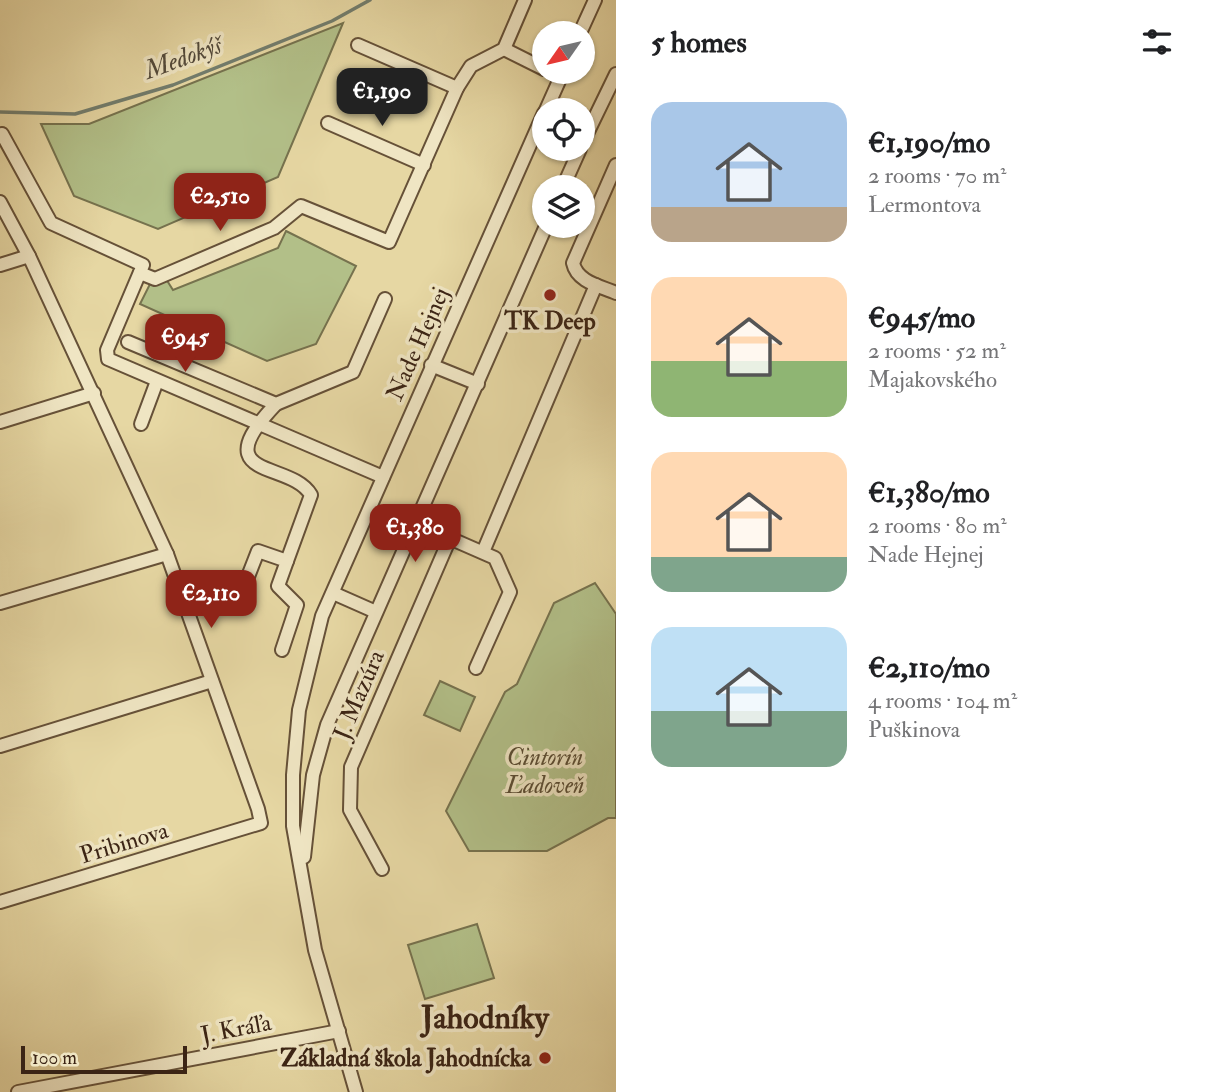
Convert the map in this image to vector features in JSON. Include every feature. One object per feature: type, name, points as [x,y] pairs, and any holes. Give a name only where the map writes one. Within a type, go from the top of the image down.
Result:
[{"type":"street","points":[[2,134],[51,223],[141,269],[155,279],[274,228],[301,206],[389,242],[457,88],[471,66],[504,49],[525,0]]},
{"type":"street","points":[[585,21],[595,0]]},
{"type":"street","points":[[358,45],[457,88]]},
{"type":"street","points":[[504,49],[532,63]]},
{"type":"street","points":[[595,111],[616,74]]},
{"type":"street","points":[[328,123],[424,164]]},
{"type":"street","name":"Nade Hejnej","points":[[356,1092],[315,950],[293,826],[299,710],[314,640],[333,593],[431,365],[532,150]]},
{"type":"street","points":[[616,165],[573,264],[575,272],[616,293]]},
{"type":"street","points":[[0,202],[29,256],[94,393],[167,554],[212,681],[0,746]]},
{"type":"street","name":"Nade Hejnej","points":[[302,871],[313,775],[319,747],[541,238]]},
{"type":"street","points":[[0,265],[29,256]]},
{"type":"street","points":[[141,269],[107,350],[108,359],[383,477]]},
{"type":"street","points":[[483,552],[596,285]]},
{"type":"street","points":[[282,650],[297,605],[278,586],[311,495],[306,486],[258,467],[251,460],[248,446],[259,422],[276,404],[354,372],[385,299]]},
{"type":"street","points":[[128,342],[276,404]]},
{"type":"street","points":[[431,365],[478,384]]},
{"type":"street","points":[[141,424],[157,382]]},
{"type":"street","points":[[0,422],[94,393]]},
{"type":"street","points":[[415,523],[495,558],[510,592],[476,668]]},
{"type":"street","name":"J. Mazúra","points":[[382,869],[350,810],[351,767],[450,538]]},
{"type":"street","points":[[240,597],[258,551],[287,561]]},
{"type":"street","points":[[0,603],[167,554]]},
{"type":"street","points":[[333,593],[376,612]]},
{"type":"street","name":"Pribinova","points":[[0,902],[261,823],[212,681]]},
{"type":"street","name":"J. Kráľa","points":[[18,1092],[338,1031]]},
{"type":"green space","points":[[343,23],[278,177],[158,229],[74,196],[41,124],[89,124]]},
{"type":"green space","points":[[286,231],[356,266],[316,344],[267,361],[140,304],[150,284],[166,279],[173,290],[278,248]]},
{"type":"green space","name":"Cintorín Ľadoveň","points":[[595,583],[616,614],[616,818],[608,818],[547,851],[469,851],[446,811],[505,692],[517,684],[554,603]]},
{"type":"green space","points":[[440,681],[475,697],[460,731],[424,715]]},
{"type":"green space","points":[[477,924],[494,978],[425,999],[408,945]]},
{"type":"waterway","name":"Medokýš","points":[[0,112],[75,114],[173,85],[332,21],[370,0]]},
{"type":"place","name":"TK Deep","points":[[550,295]]},
{"type":"place","name":"Základná škola Jahodnícka","points":[[545,1058]]},
{"type":"district","name":"Jahodníky","points":[[485,1018]]}]
